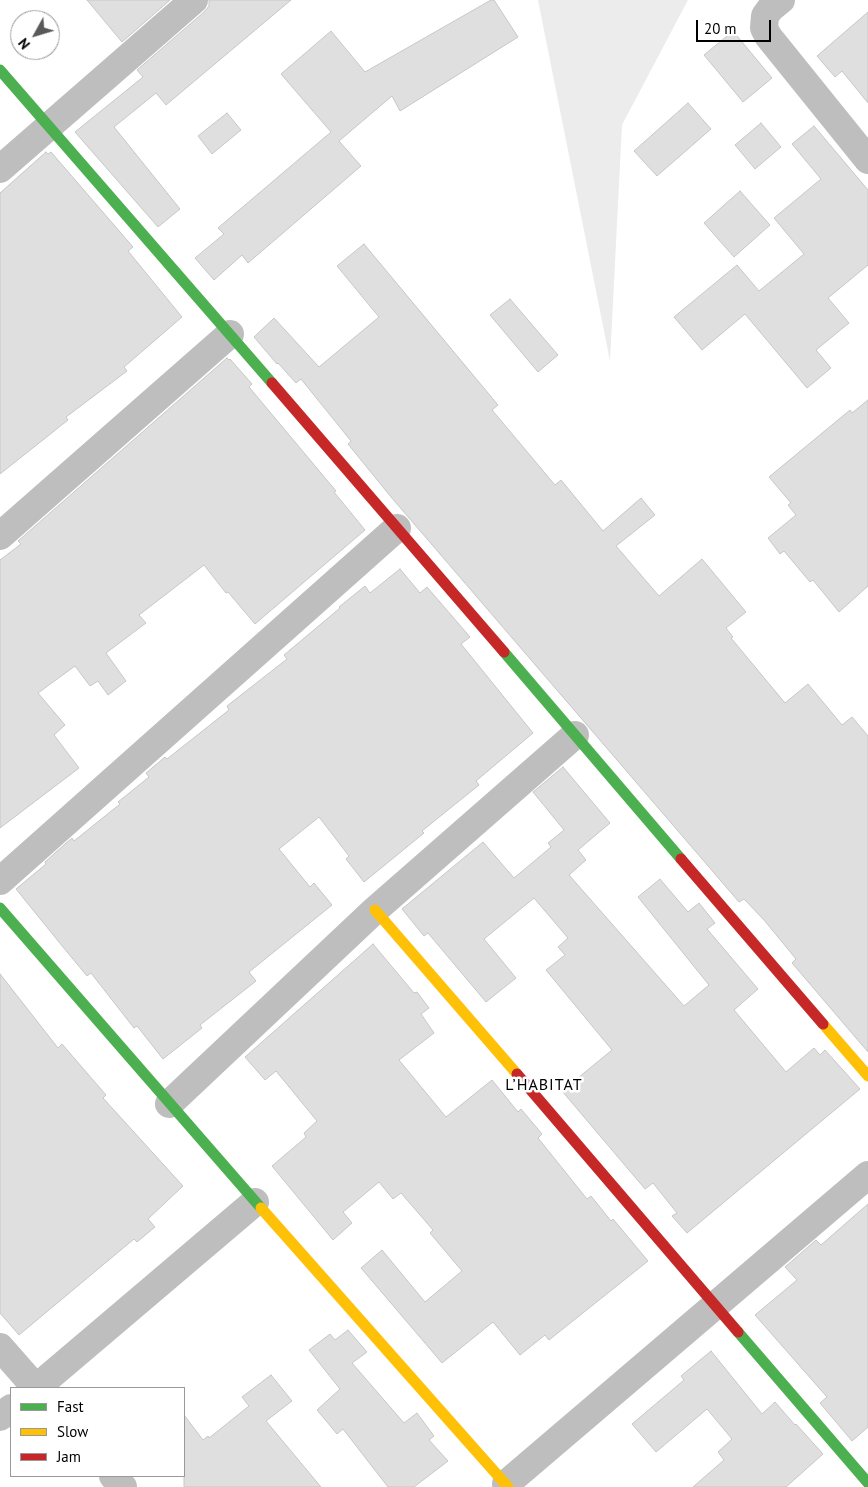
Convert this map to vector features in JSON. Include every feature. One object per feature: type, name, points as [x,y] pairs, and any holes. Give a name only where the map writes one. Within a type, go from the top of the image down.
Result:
[{"type":"street","points":[[0,169],[194,0]]},
{"type":"street","points":[[780,0],[765,16],[764,28],[768,36],[868,160]]},
{"type":"street","points":[[0,70],[230,334],[868,1076]]},
{"type":"street","points":[[0,536],[230,334]]},
{"type":"street","points":[[0,881],[397,528]]},
{"type":"street","points":[[168,1104],[375,910],[575,735]]},
{"type":"street","points":[[0,908],[168,1104],[507,1485],[868,1175]]},
{"type":"street","points":[[375,910],[868,1483]]},
{"type":"street","points":[[37,1387],[256,1202]]},
{"type":"street","points":[[0,1347],[35,1387]]},
{"type":"street","points":[[0,1417],[10,1409]]},
{"type":"street","points":[[114,1477],[123,1487]]},
{"type":"shaded area","points":[[538,0],[688,0],[622,125],[610,361]]},
{"type":"building","points":[[87,0],[170,0],[122,42]]},
{"type":"building","points":[[209,0],[291,0],[166,105],[156,93],[114,127],[180,209],[158,227],[75,132],[143,77],[137,70],[204,12],[209,6]]},
{"type":"building","points":[[494,0],[518,37],[400,111],[392,96],[339,141],[361,166],[248,263],[242,255],[214,280],[195,258],[224,234],[218,228],[331,132],[281,74],[331,31],[365,72]]},
{"type":"building","points":[[868,12],[868,103],[842,71],[835,77],[817,56]]},
{"type":"building","points":[[733,31],[772,78],[743,102],[704,55]]},
{"type":"building","points":[[688,103],[711,129],[657,176],[634,151]]},
{"type":"building","points":[[227,113],[241,130],[212,154],[198,136]]},
{"type":"building","points":[[761,123],[781,147],[755,169],[735,145]]},
{"type":"building","points":[[814,126],[868,190],[868,265],[828,298],[849,323],[816,350],[831,368],[807,388],[745,314],[702,350],[674,317],[737,265],[759,291],[804,254],[774,218],[821,179],[792,144]]},
{"type":"building","points":[[46,152],[48,154],[51,152],[133,247],[128,251],[182,317],[124,367],[127,371],[66,417],[68,420],[0,474],[0,193]]},
{"type":"building","points":[[740,191],[770,225],[734,257],[704,223]]},
{"type":"building","points":[[364,244],[498,405],[492,410],[555,485],[561,480],[603,531],[641,498],[655,515],[616,546],[659,596],[702,559],[746,612],[726,628],[733,637],[731,638],[785,703],[808,684],[842,725],[852,717],[868,736],[868,1052],[792,963],[796,959],[764,920],[744,899],[739,902],[391,497],[348,444],[351,441],[301,379],[296,383],[254,337],[274,318],[319,367],[379,317],[337,266]]},
{"type":"building","points":[[510,299],[558,355],[538,372],[490,315]]},
{"type":"building","points":[[227,358],[252,384],[249,387],[336,491],[334,492],[365,530],[255,624],[228,592],[226,593],[204,565],[139,615],[146,623],[106,653],[126,681],[108,695],[98,681],[90,686],[75,666],[38,693],[65,725],[54,735],[79,768],[0,828],[0,560],[21,544],[18,541]]},
{"type":"building","points":[[868,400],[868,586],[839,612],[813,580],[810,582],[784,551],[780,554],[768,538],[796,515],[788,505],[791,503],[769,477],[850,410],[852,413]]},
{"type":"building","points":[[400,569],[420,593],[427,587],[470,637],[461,644],[533,733],[476,781],[479,785],[422,831],[424,833],[364,882],[346,859],[349,856],[319,817],[279,849],[310,887],[314,883],[332,905],[249,972],[256,981],[200,1025],[202,1028],[163,1059],[137,1026],[134,1028],[91,973],[87,976],[16,889],[46,864],[45,862],[72,838],[74,841],[120,804],[118,802],[149,777],[146,773],[165,757],[167,759],[229,710],[227,706],[287,659],[284,655],[339,607],[365,586],[370,593]]},
{"type":"building","points":[[563,767],[610,823],[578,850],[586,860],[569,875],[684,1006],[709,985],[638,897],[660,879],[688,912],[699,903],[715,923],[707,929],[758,989],[734,1010],[786,1072],[814,1048],[820,1055],[825,1050],[860,1089],[687,1233],[672,1216],[677,1213],[653,1183],[645,1189],[562,1091],[612,1050],[546,970],[565,955],[558,947],[568,938],[534,898],[484,939],[516,978],[486,1002],[428,933],[424,936],[402,909],[483,842],[514,878],[551,847],[548,843],[564,830],[533,792]]},
{"type":"building","points":[[373,944],[414,993],[417,992],[429,1008],[421,1014],[434,1033],[399,1060],[446,1117],[492,1080],[518,1112],[521,1109],[542,1134],[538,1138],[587,1199],[591,1196],[648,1261],[549,1340],[545,1335],[520,1355],[493,1322],[442,1363],[361,1268],[382,1250],[425,1302],[462,1271],[430,1233],[433,1230],[401,1193],[393,1199],[379,1182],[343,1212],[352,1223],[333,1240],[272,1166],[306,1137],[304,1133],[317,1121],[276,1071],[265,1080],[245,1057]]},
{"type":"building","points":[[0,974],[58,1048],[62,1044],[106,1095],[103,1098],[183,1186],[148,1219],[155,1227],[137,1242],[134,1239],[19,1335],[0,1313]]},
{"type":"building","points":[[868,1204],[868,1427],[852,1441],[820,1403],[827,1397],[755,1315],[797,1280],[785,1267],[816,1240],[821,1245]]},
{"type":"building","points":[[348,1330],[367,1352],[352,1363],[404,1423],[417,1413],[434,1436],[429,1440],[448,1461],[414,1487],[388,1487],[343,1429],[337,1434],[317,1410],[340,1389],[309,1350],[330,1334],[335,1340]]},
{"type":"building","points":[[711,1351],[762,1414],[775,1402],[823,1454],[786,1487],[693,1487],[724,1460],[718,1452],[732,1439],[707,1409],[656,1452],[632,1424],[684,1380],[681,1376]]},
{"type":"building","points":[[271,1375],[292,1401],[266,1421],[321,1487],[184,1487],[185,1416],[203,1440],[208,1436],[209,1438],[249,1406],[242,1397]]},
{"type":"traffic: fast","points":[[0,70],[272,383]]},
{"type":"traffic: fast","points":[[504,652],[681,859]]},
{"type":"traffic: fast","points":[[0,908],[261,1208]]},
{"type":"traffic: fast","points":[[738,1332],[868,1483]]},
{"type":"traffic: slow","points":[[375,910],[517,1074]]},
{"type":"traffic: slow","points":[[823,1024],[868,1076]]},
{"type":"traffic: slow","points":[[261,1208],[508,1487]]},
{"type":"traffic: jam","points":[[272,383],[504,652]]},
{"type":"traffic: jam","points":[[681,859],[823,1024]]},
{"type":"traffic: jam","points":[[517,1074],[738,1332]]},
{"type":"district","name":"L’HABITAT","points":[[544,1085]]}]
